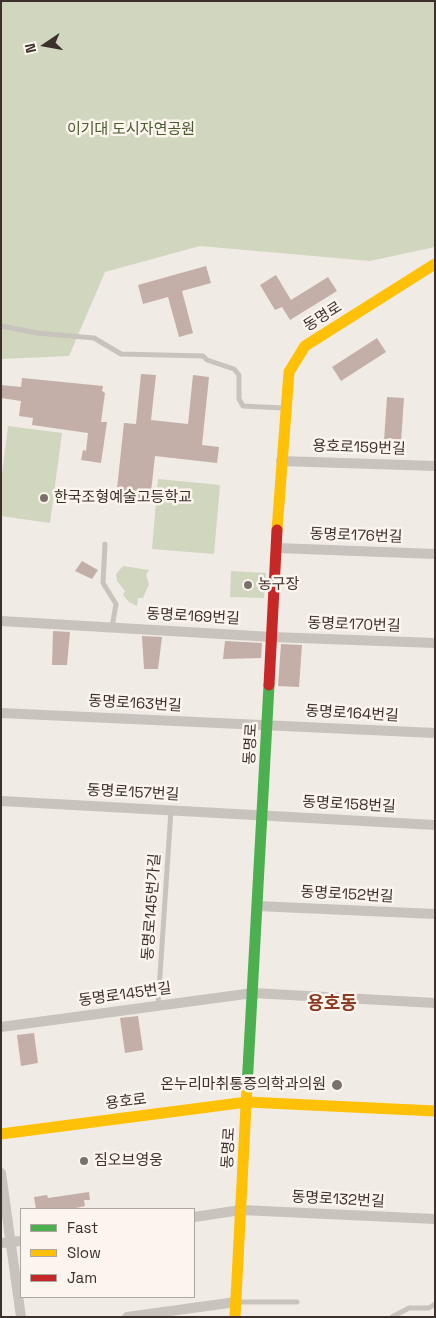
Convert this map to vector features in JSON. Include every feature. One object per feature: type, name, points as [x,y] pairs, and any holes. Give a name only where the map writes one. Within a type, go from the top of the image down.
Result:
[{"type":"street","name":"동명로","points":[[235,1317],[277,548],[289,372],[305,346],[435,264]]},
{"type":"street","name":"용호로159번길","points":[[282,461],[435,466]]},
{"type":"street","name":"동명로176번길","points":[[277,548],[435,554]]},
{"type":"street","name":"동명로169번길","points":[[1,621],[272,637]]},
{"type":"street","name":"동명로170번길","points":[[272,637],[435,643]]},
{"type":"street","name":"동명로163번길","points":[[1,713],[267,725]]},
{"type":"street","name":"동명로164번길","points":[[267,725],[435,733]]},
{"type":"street","name":"동명로157번길","points":[[1,801],[262,815]]},
{"type":"street","name":"동명로158번길","points":[[262,815],[435,825]]},
{"type":"street","name":"동명로152번길","points":[[257,906],[435,914]]},
{"type":"street","name":"동명로145번길","points":[[1,1026],[252,993],[435,1004]]},
{"type":"street","name":"용호로","points":[[1,1134],[247,1102],[435,1111]]},
{"type":"street","points":[[1,1173],[20,1317]]},
{"type":"street","name":"동명로132번길","points":[[195,1217],[241,1210],[435,1219]]},
{"type":"street","points":[[127,1317],[236,1302]]},
{"type":"lane","points":[[1,326],[37,333],[94,338],[121,354],[203,356],[207,360],[234,369],[239,375],[239,398],[243,406],[286,408]]},
{"type":"lane","points":[[105,544],[103,583],[116,604],[112,628]]},
{"type":"lane","name":"동명로145번가길","points":[[158,1006],[171,810]]},
{"type":"lane","points":[[236,1302],[297,1302]]},
{"type":"lane","points":[[392,1317],[409,1308],[429,1308],[435,1304]]},
{"type":"green space","name":"이기대 도시자연공원","points":[[1,1],[435,1],[435,247],[370,261],[200,246],[105,272],[69,356],[1,359]]},
{"type":"green space","points":[[8,426],[62,433],[50,523],[1,516],[1,482]]},
{"type":"green space","points":[[158,479],[220,485],[214,554],[152,549]]},
{"type":"green space","points":[[123,566],[149,570],[146,575],[149,584],[143,598],[138,598],[137,606],[129,602],[123,595],[125,591],[117,581],[116,574]]},
{"type":"green space","name":"농구장","points":[[231,571],[266,573],[264,598],[230,597]]},
{"type":"building","points":[[206,266],[211,283],[182,291],[193,333],[179,337],[168,297],[143,304],[138,285]]},
{"type":"building","points":[[276,275],[291,300],[328,277],[337,291],[290,320],[282,307],[275,310],[260,285]]},
{"type":"building","points":[[377,338],[386,352],[341,381],[332,367]]},
{"type":"building","points":[[141,374],[156,375],[151,420],[188,424],[193,375],[209,377],[202,445],[219,447],[217,463],[155,456],[150,501],[116,498],[124,423],[136,424]]},
{"type":"building","points":[[22,378],[103,386],[102,391],[105,393],[101,422],[107,422],[101,463],[81,460],[83,450],[86,451],[88,433],[32,425],[33,418],[19,416],[21,401],[1,398],[1,385],[21,387]]},
{"type":"building","points":[[387,397],[404,398],[401,442],[384,441]]},
{"type":"building","points":[[82,561],[98,570],[92,579],[75,571]]},
{"type":"building","points":[[53,631],[70,632],[67,665],[52,665]]},
{"type":"building","points":[[142,636],[162,637],[158,669],[144,669]]},
{"type":"building","points":[[225,641],[262,643],[261,658],[223,659]]},
{"type":"building","points":[[281,644],[302,645],[299,687],[278,686]]},
{"type":"building","points":[[138,1016],[143,1050],[125,1053],[120,1018]]},
{"type":"building","points":[[34,1033],[38,1063],[21,1066],[17,1035]]},
{"type":"building","points":[[89,1192],[90,1200],[84,1200],[85,1206],[76,1208],[36,1208],[34,1197],[47,1195],[48,1198]]},
{"type":"traffic: fast","points":[[247,1087],[269,685]]},
{"type":"traffic: slow","points":[[277,530],[289,372],[305,346],[435,264]]},
{"type":"traffic: slow","points":[[235,1317],[247,1087]]},
{"type":"traffic: slow","points":[[1,1134],[247,1102],[435,1111]]},
{"type":"traffic: jam","points":[[269,685],[277,530]]},
{"type":"place","name":"한국조형예술고등학교","points":[[44,498]]},
{"type":"place","name":"농구장","points":[[248,585]]},
{"type":"place","name":"온누리마취통증의학과의원","points":[[337,1085]]},
{"type":"place","name":"짐오브영웅","points":[[84,1161]]},
{"type":"district","name":"용호동","points":[[332,1004]]}]
